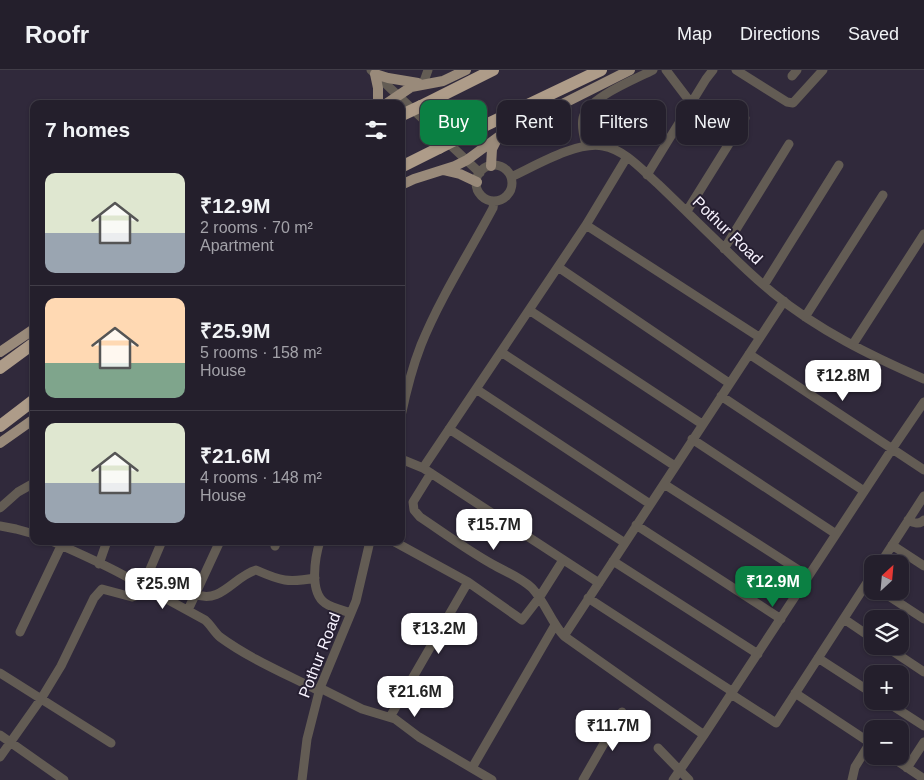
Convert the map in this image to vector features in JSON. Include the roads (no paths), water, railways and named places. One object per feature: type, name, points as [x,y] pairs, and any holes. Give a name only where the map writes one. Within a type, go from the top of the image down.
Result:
[{"type":"highway","points":[[405,113],[493,70]]},
{"type":"highway","points":[[405,165],[601,70]]},
{"type":"highway","points":[[0,368],[30,346]]},
{"type":"highway","points":[[0,426],[30,403]]},
{"type":"main road","points":[[392,100],[411,87],[444,81],[466,70]]},
{"type":"main road","points":[[571,100],[630,70]]},
{"type":"main road","points":[[373,72],[394,79],[423,84]]},
{"type":"main road","points":[[373,72],[378,88],[378,100]]},
{"type":"main road","points":[[405,183],[467,160],[497,139]]},
{"type":"main road","points":[[491,166],[492,149],[497,142]]},
{"type":"main road","points":[[442,170],[478,178]]},
{"type":"main road","points":[[0,352],[30,332]]},
{"type":"main road","points":[[0,443],[30,422]]},
{"type":"street","points":[[423,84],[428,70]]},
{"type":"street","points":[[598,100],[653,70]]},
{"type":"street","points":[[666,70],[689,100]]},
{"type":"street","points":[[693,100],[713,70]]},
{"type":"street","points":[[736,70],[787,102],[793,103],[822,70]]},
{"type":"street","points":[[373,72],[404,100]]},
{"type":"street","points":[[405,101],[467,160],[478,178],[478,190],[483,196],[494,201],[502,199],[508,194],[512,186],[511,177],[503,168],[491,166],[485,168],[478,178]]},
{"type":"street","points":[[647,175],[676,128]]},
{"type":"street","points":[[724,249],[789,144]]},
{"type":"street","name":"Pothur Road","points":[[511,177],[568,151],[586,145],[604,146],[615,150],[627,157],[647,175],[764,285],[805,317],[853,344],[922,378]]},
{"type":"street","points":[[686,211],[728,145]]},
{"type":"street","points":[[627,157],[586,225],[449,429],[427,470],[413,502],[414,510],[420,517],[492,564],[520,579],[539,598],[564,636],[704,736]]},
{"type":"street","points":[[764,285],[839,166]]},
{"type":"street","points":[[805,317],[883,195]]},
{"type":"street","points":[[405,400],[412,372],[422,345],[451,285],[490,213],[494,201]]},
{"type":"street","points":[[586,225],[759,337]]},
{"type":"street","points":[[853,344],[924,234]]},
{"type":"street","points":[[558,266],[730,383]]},
{"type":"street","points":[[564,636],[784,301]]},
{"type":"street","points":[[529,310],[702,424]]},
{"type":"street","points":[[501,352],[675,466]]},
{"type":"street","points":[[748,354],[924,470]]},
{"type":"street","points":[[922,378],[924,368]]},
{"type":"street","points":[[476,389],[650,504]]},
{"type":"street","points":[[721,396],[864,492]]},
{"type":"street","points":[[673,780],[924,402]]},
{"type":"street","points":[[449,429],[625,543]]},
{"type":"street","points":[[692,439],[836,534]]},
{"type":"street","points":[[405,461],[427,470],[599,583]]},
{"type":"street","points":[[664,484],[808,576]]},
{"type":"street","points":[[0,508],[18,492],[30,485]]},
{"type":"street","points":[[886,555],[908,520],[923,501]]},
{"type":"street","points":[[908,520],[915,524],[924,520]]},
{"type":"street","points":[[636,525],[781,618]]},
{"type":"street","points":[[0,526],[16,528],[30,533]]},
{"type":"street","points":[[99,564],[106,545]]},
{"type":"street","points":[[0,757],[41,699],[61,666],[98,592],[102,589],[109,590],[132,597],[144,589],[160,545]]},
{"type":"street","points":[[188,610],[218,545]]},
{"type":"street","points":[[319,545],[315,578],[317,592],[324,602],[351,614]]},
{"type":"street","name":"Pothur Road","points":[[302,780],[301,773],[307,739],[319,690],[351,614],[369,545]]},
{"type":"street","points":[[400,545],[468,582],[522,620],[539,598],[563,560]]},
{"type":"street","points":[[892,545],[924,566]]},
{"type":"street","points":[[20,632],[61,546],[127,576],[144,589],[188,610],[205,620],[215,633],[236,647],[319,690],[362,709],[390,717],[492,780]]},
{"type":"street","points":[[613,561],[758,654]]},
{"type":"street","points":[[195,594],[201,597],[221,593],[247,574],[256,570],[281,580],[292,581],[315,578]]},
{"type":"street","points":[[390,717],[468,582]]},
{"type":"street","points":[[588,598],[776,723],[864,591]]},
{"type":"street","points":[[895,600],[924,619]]},
{"type":"street","points":[[844,619],[864,633]]},
{"type":"street","points":[[472,768],[555,625]]},
{"type":"street","points":[[898,655],[924,672]]},
{"type":"street","points":[[818,658],[864,688]]},
{"type":"street","points":[[0,673],[111,743]]},
{"type":"street","points":[[795,693],[864,739]]},
{"type":"street","points":[[899,710],[924,726]]},
{"type":"street","points":[[583,780],[622,712]]},
{"type":"street","points":[[0,735],[64,780]]},
{"type":"street","points":[[907,768],[924,742]]},
{"type":"street","points":[[658,748],[689,780]]},
{"type":"street","points":[[852,780],[855,767],[864,754]]},
{"type":"street","points":[[903,765],[924,779]]}]
